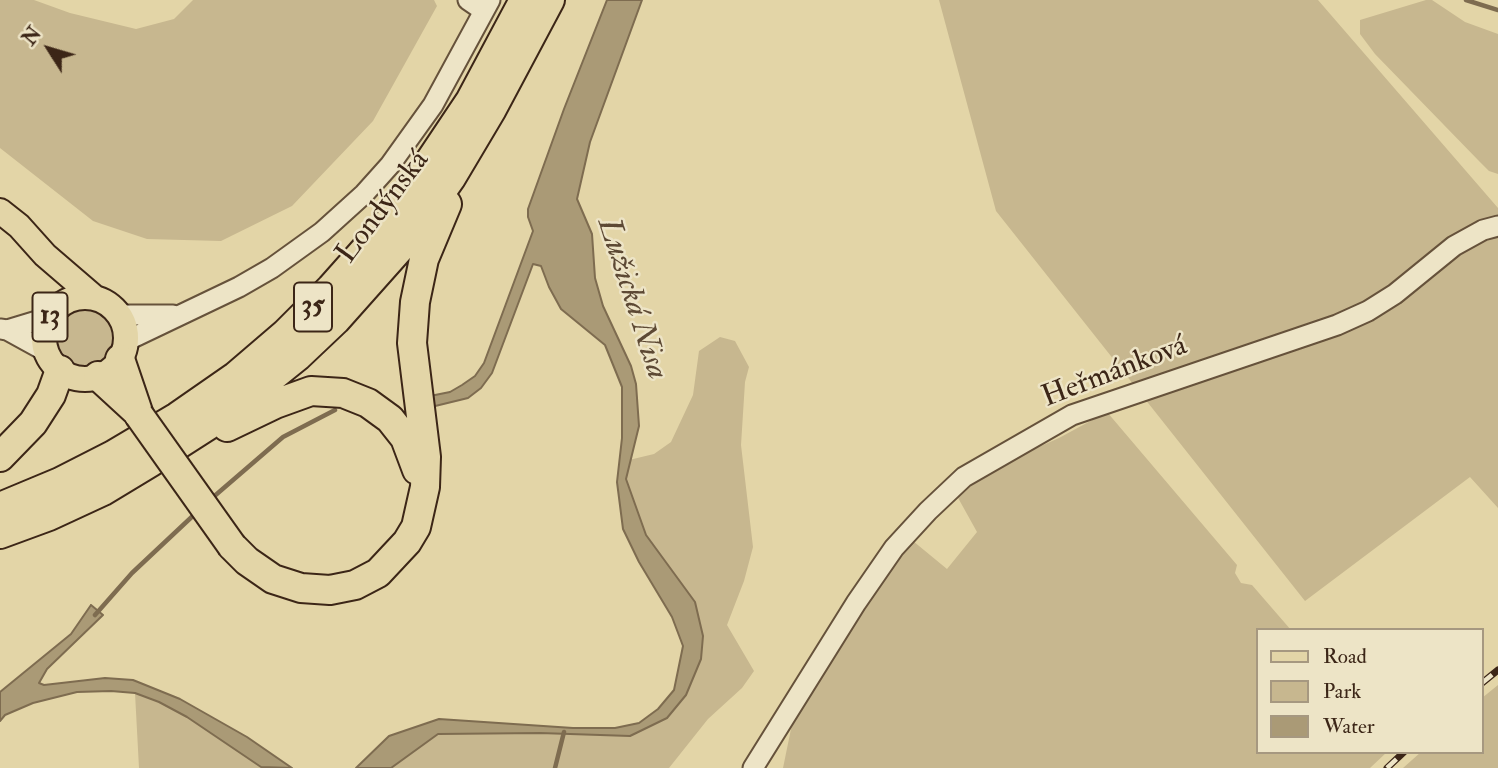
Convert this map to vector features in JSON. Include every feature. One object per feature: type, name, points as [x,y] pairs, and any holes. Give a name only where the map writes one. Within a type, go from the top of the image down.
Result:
[{"type":"highway","name":"Londýnská","points":[[0,507],[114,456],[236,376],[285,334],[338,281],[387,225],[470,101],[524,0]]},
{"type":"highway","name":"Londýnská","points":[[0,534],[71,506],[152,463],[226,414],[298,356],[336,320],[409,238],[451,178],[492,109],[550,0]]},
{"type":"highway","points":[[98,376],[139,415],[232,545],[247,561],[273,579],[300,589],[330,590],[355,585],[378,573],[407,542],[416,527],[422,508],[426,457],[412,343],[415,302],[424,259],[454,187],[492,109]]},
{"type":"highway","points":[[123,350],[139,415]]},
{"type":"highway","name":"13","points":[[0,457],[38,416],[51,395],[54,361]]},
{"type":"highway","points":[[152,463],[294,397],[312,391],[344,393],[368,402],[379,410],[405,438],[418,473],[422,508]]},
{"type":"main road","name":"13","points":[[9,219],[95,298],[113,307],[119,315]]},
{"type":"main road","name":"13","points":[[45,254],[55,294],[53,313],[44,340],[54,361],[72,376],[85,379],[98,376]]},
{"type":"main road","name":"13","points":[[53,313],[70,300],[95,298]]},
{"type":"main road","points":[[98,376],[111,370],[123,350],[124,323],[119,315]]},
{"type":"street","name":"Londýnská","points":[[123,350],[177,315],[239,287],[272,268],[323,232],[364,194],[390,165],[433,105],[480,4]]},
{"type":"street","name":"Heřmánková","points":[[752,768],[856,603],[894,548],[964,477],[1072,415],[1337,325],[1368,311],[1395,294],[1454,246],[1483,230],[1498,226]]},
{"type":"street","points":[[4,330],[53,313]]},
{"type":"street","name":"Londýnská","points":[[119,315],[177,315]]},
{"type":"street","points":[[4,330],[54,361]]},
{"type":"green space","points":[[0,0],[34,0],[70,13],[136,29],[174,19],[193,0],[434,0],[437,6],[373,121],[292,206],[221,241],[147,239],[93,221],[0,148]]},
{"type":"green space","points":[[939,0],[1318,0],[1498,208],[1498,508],[1470,477],[1305,601],[996,211]]},
{"type":"green space","points":[[1432,0],[1465,22],[1498,34],[1498,174],[1489,171],[1478,160],[1375,54],[1360,34],[1360,20]]},
{"type":"green space","points":[[79,307],[91,307],[110,320],[115,337],[113,349],[102,362],[91,367],[79,367],[60,354],[55,343],[55,331],[68,312]]},
{"type":"green space","points":[[720,337],[735,341],[749,367],[745,382],[741,445],[753,547],[744,581],[727,625],[754,671],[742,688],[708,719],[669,768],[391,768],[437,734],[630,736],[667,718],[703,637],[695,602],[646,535],[626,479],[629,460],[654,454],[671,442],[693,395],[699,351]]},
{"type":"green space","points":[[1107,412],[1237,565],[1235,573],[1241,583],[1252,585],[1289,628],[1256,628],[1256,754],[1385,754],[1370,768],[783,768],[791,729],[800,711],[854,619],[913,541],[947,569],[977,532],[957,496],[1007,461],[1059,438]]},
{"type":"green space","points":[[1498,685],[1498,768],[1403,768],[1419,754],[1484,754],[1484,696]]},
{"type":"green space","points":[[135,693],[187,717],[264,768],[139,768]]},
{"type":"water","points":[[607,0],[642,0],[590,142],[577,199],[592,234],[595,278],[603,306],[631,366],[636,384],[639,426],[626,479],[646,535],[695,602],[703,636],[701,659],[686,695],[667,718],[630,736],[438,734],[391,768],[356,768],[389,736],[439,719],[573,728],[615,728],[639,723],[658,709],[674,690],[683,646],[672,617],[623,529],[617,482],[622,438],[622,387],[605,345],[561,309],[541,266],[533,264],[492,373],[481,388],[468,398],[427,408],[425,397],[450,392],[475,376],[484,363],[533,231],[528,209]]},
{"type":"water","points":[[91,605],[103,615],[47,669],[39,683],[44,685],[105,678],[133,680],[180,699],[247,737],[292,768],[261,767],[187,717],[135,693],[77,692],[33,703],[5,715],[0,721],[0,692],[71,634]]},
{"type":"waterway","points":[[1466,0],[1498,10]]},
{"type":"waterway","points":[[211,499],[283,437],[335,410]]},
{"type":"waterway","points":[[95,615],[132,573],[197,512]]},
{"type":"waterway","points":[[555,768],[564,732]]},
{"type":"railway","points":[[1484,681],[1498,670]]},
{"type":"railway","points":[[1387,768],[1402,754]]},
{"type":"water label","name":"Lužická Nisa","points":[[631,299]]}]
